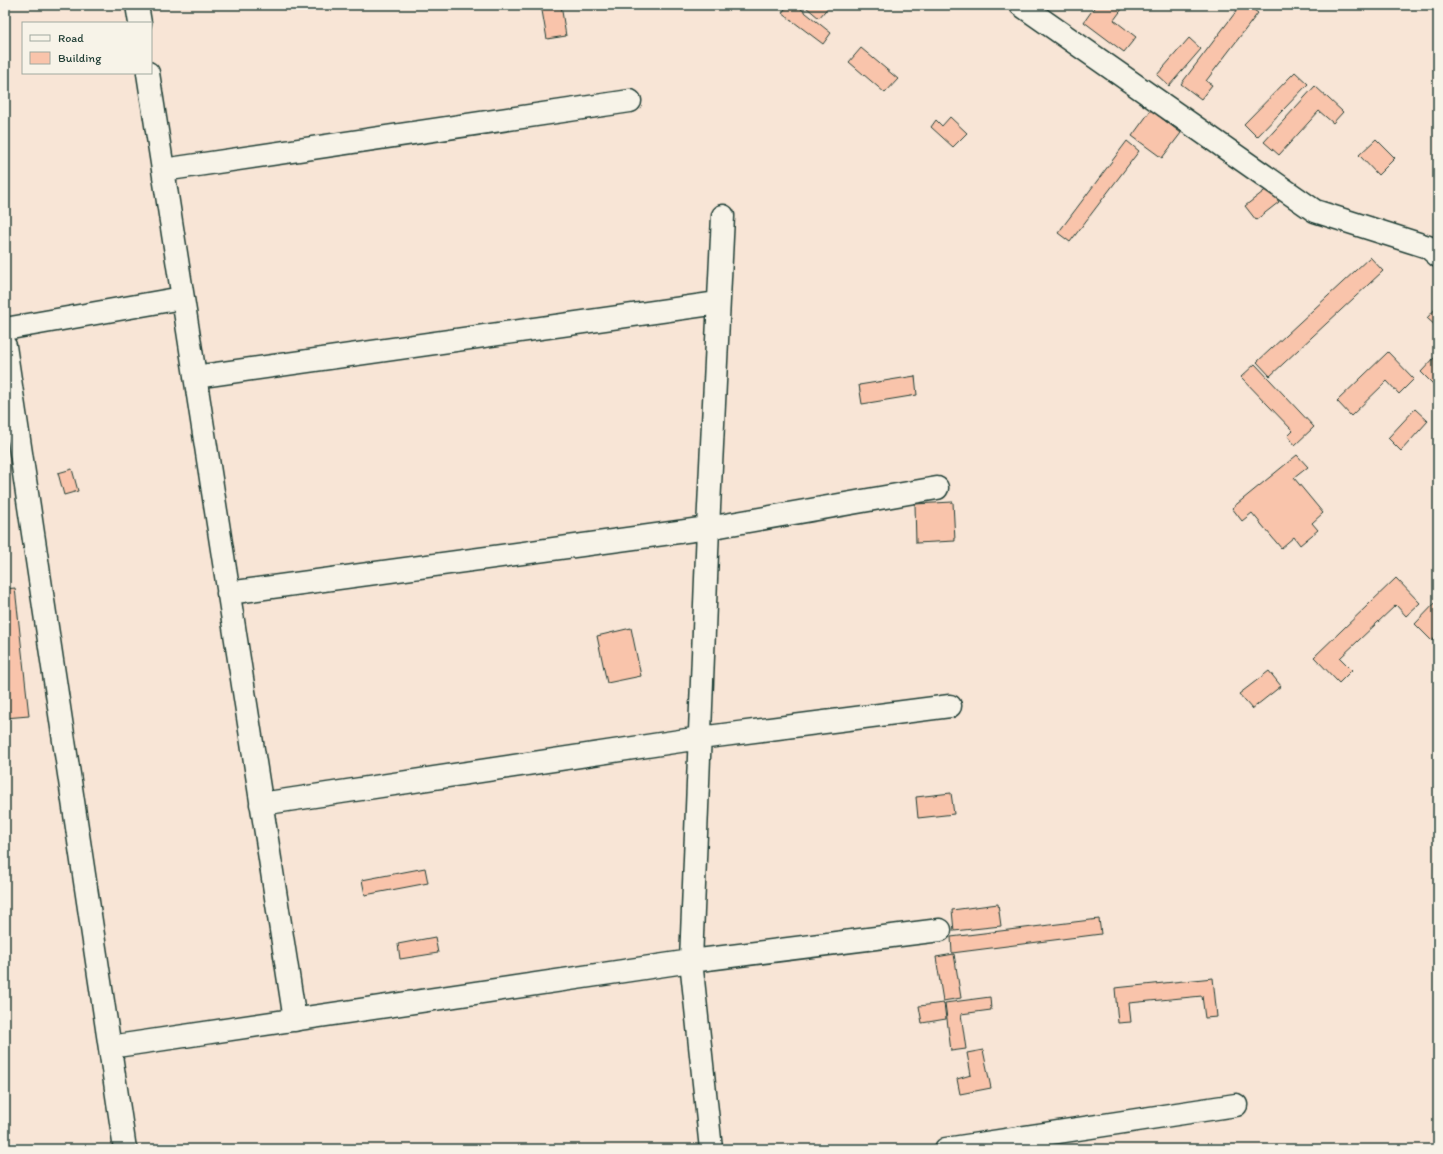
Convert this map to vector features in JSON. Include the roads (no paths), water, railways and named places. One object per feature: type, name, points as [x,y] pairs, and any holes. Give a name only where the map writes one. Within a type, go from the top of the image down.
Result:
[{"type":"street","points":[[137,5],[140,22]]},
{"type":"street","points":[[1021,5],[1315,211],[1428,247],[1438,256]]},
{"type":"street","points":[[148,74],[295,1020]]},
{"type":"street","points":[[163,170],[630,101]]},
{"type":"street","points":[[711,1149],[691,961],[708,528],[723,216]]},
{"type":"street","points":[[5,329],[182,298]]},
{"type":"street","points":[[195,377],[718,303]]},
{"type":"street","points":[[5,346],[9,399],[125,1149]]},
{"type":"street","points":[[228,593],[708,528],[937,488]]},
{"type":"street","points":[[261,804],[700,738],[950,706]]},
{"type":"street","points":[[110,1047],[691,961],[940,930]]},
{"type":"street","points":[[946,1149],[1236,1105]]}]
